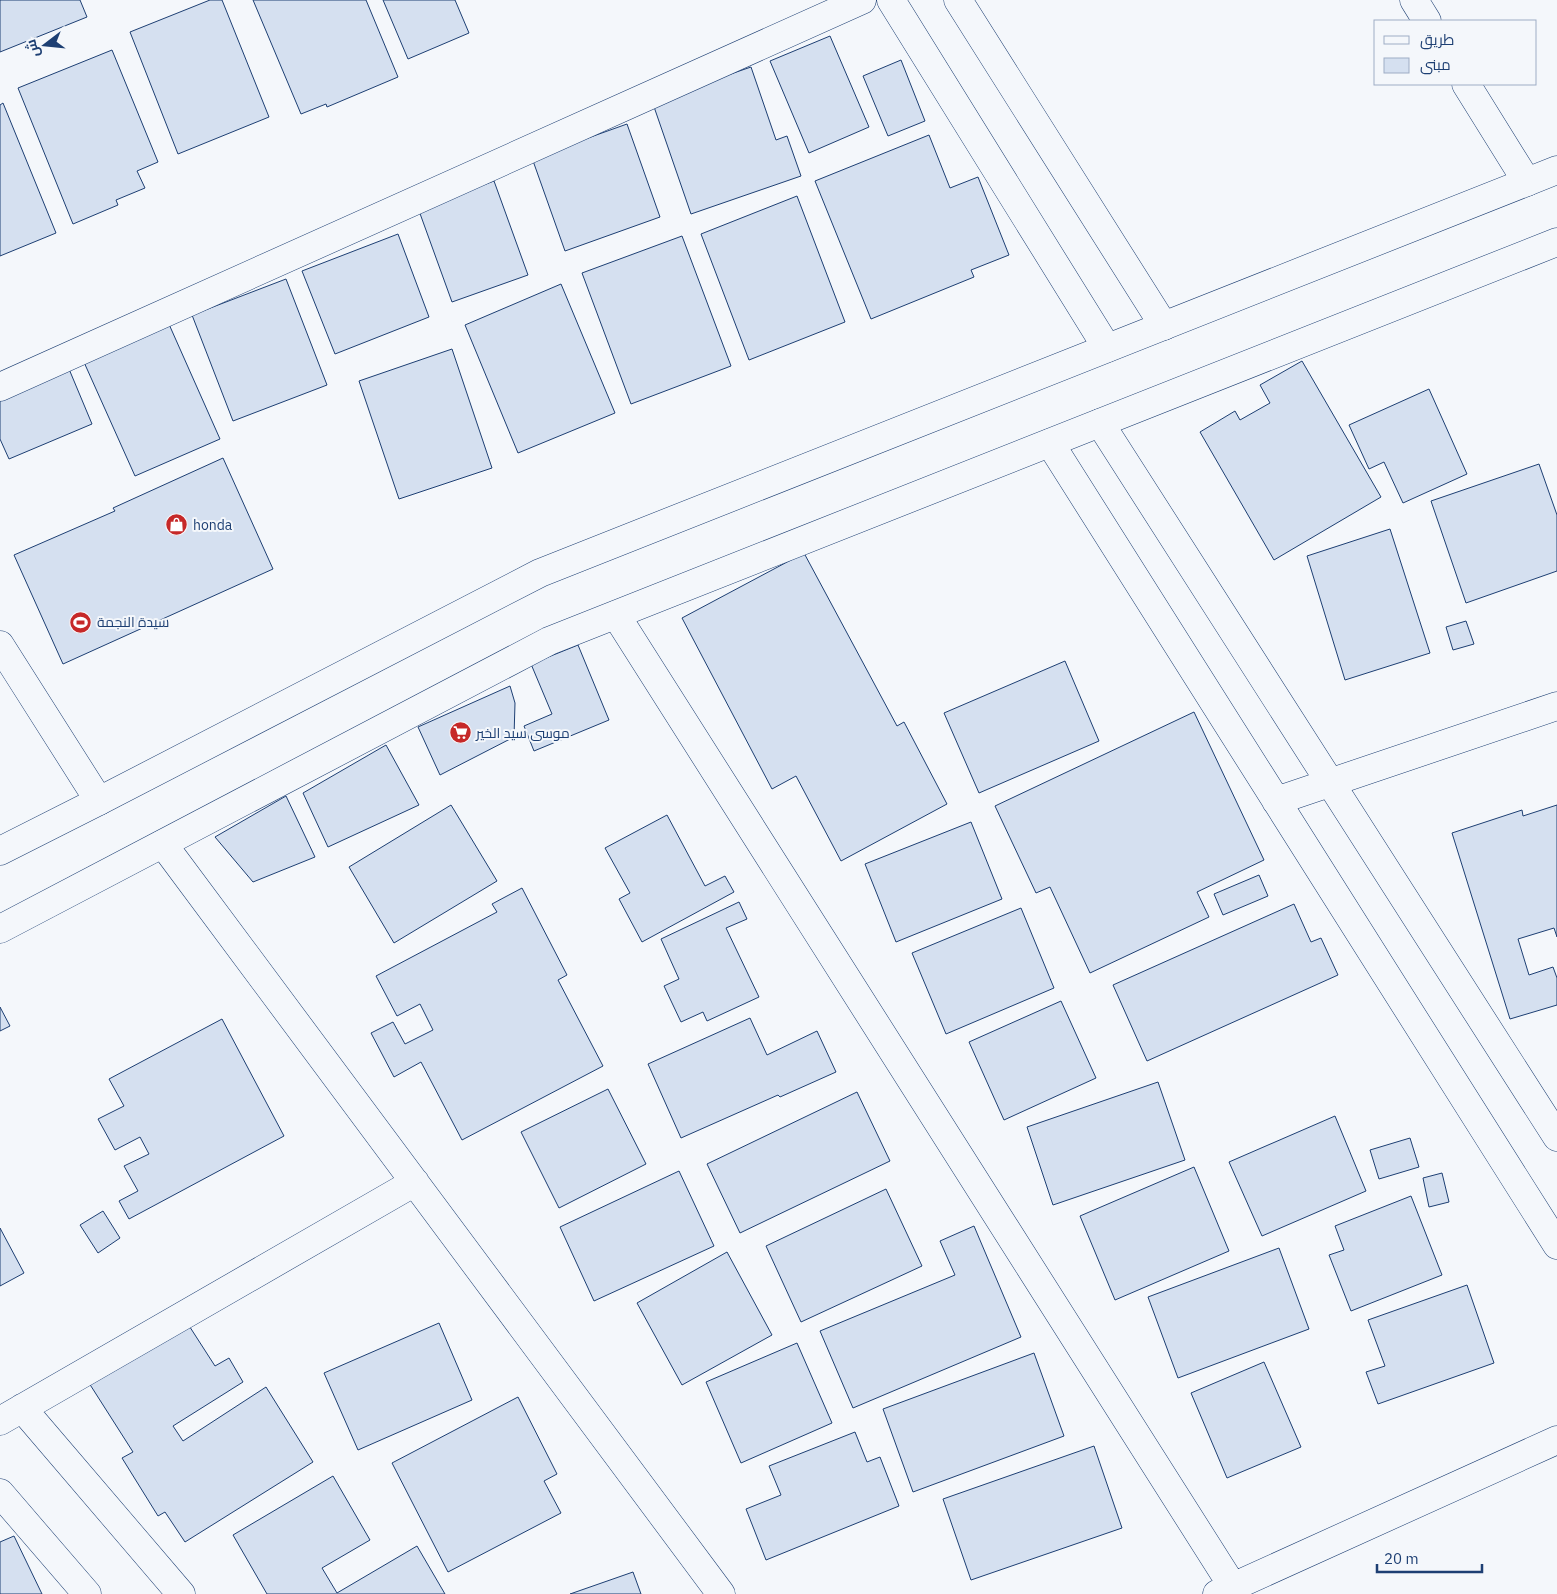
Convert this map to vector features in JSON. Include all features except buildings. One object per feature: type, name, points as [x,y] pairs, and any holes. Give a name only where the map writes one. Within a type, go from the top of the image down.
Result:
[{"type":"street","points":[[0,387],[862,0]]},
{"type":"street","points":[[891,0],[1107,348]]},
{"type":"street","points":[[958,0],[1164,326]]},
{"type":"street","points":[[1414,0],[1427,20]]},
{"type":"street","points":[[1467,85],[1527,182]]},
{"type":"street","points":[[0,851],[100,802],[540,573],[1557,170]]},
{"type":"street","points":[[0,929],[549,641],[1557,242]]},
{"type":"street","points":[[1100,423],[1557,1138]]},
{"type":"street","points":[[1050,443],[1557,1245]]},
{"type":"street","points":[[616,615],[1225,1590],[1557,1440]]},
{"type":"street","points":[[0,645],[100,802]]},
{"type":"street","points":[[1276,800],[1557,706]]},
{"type":"street","points":[[163,844],[721,1594]]},
{"type":"street","points":[[181,1594],[11,1414],[415,1182]]},
{"type":"street","points":[[0,1493],[87,1594]]},
{"type":"place","name":"honda","points":[[177,525]]},
{"type":"place","name":"سيدة النجمة","points":[[81,622]]},
{"type":"place","name":"موسى سيد الخير","points":[[460,733]]}]
